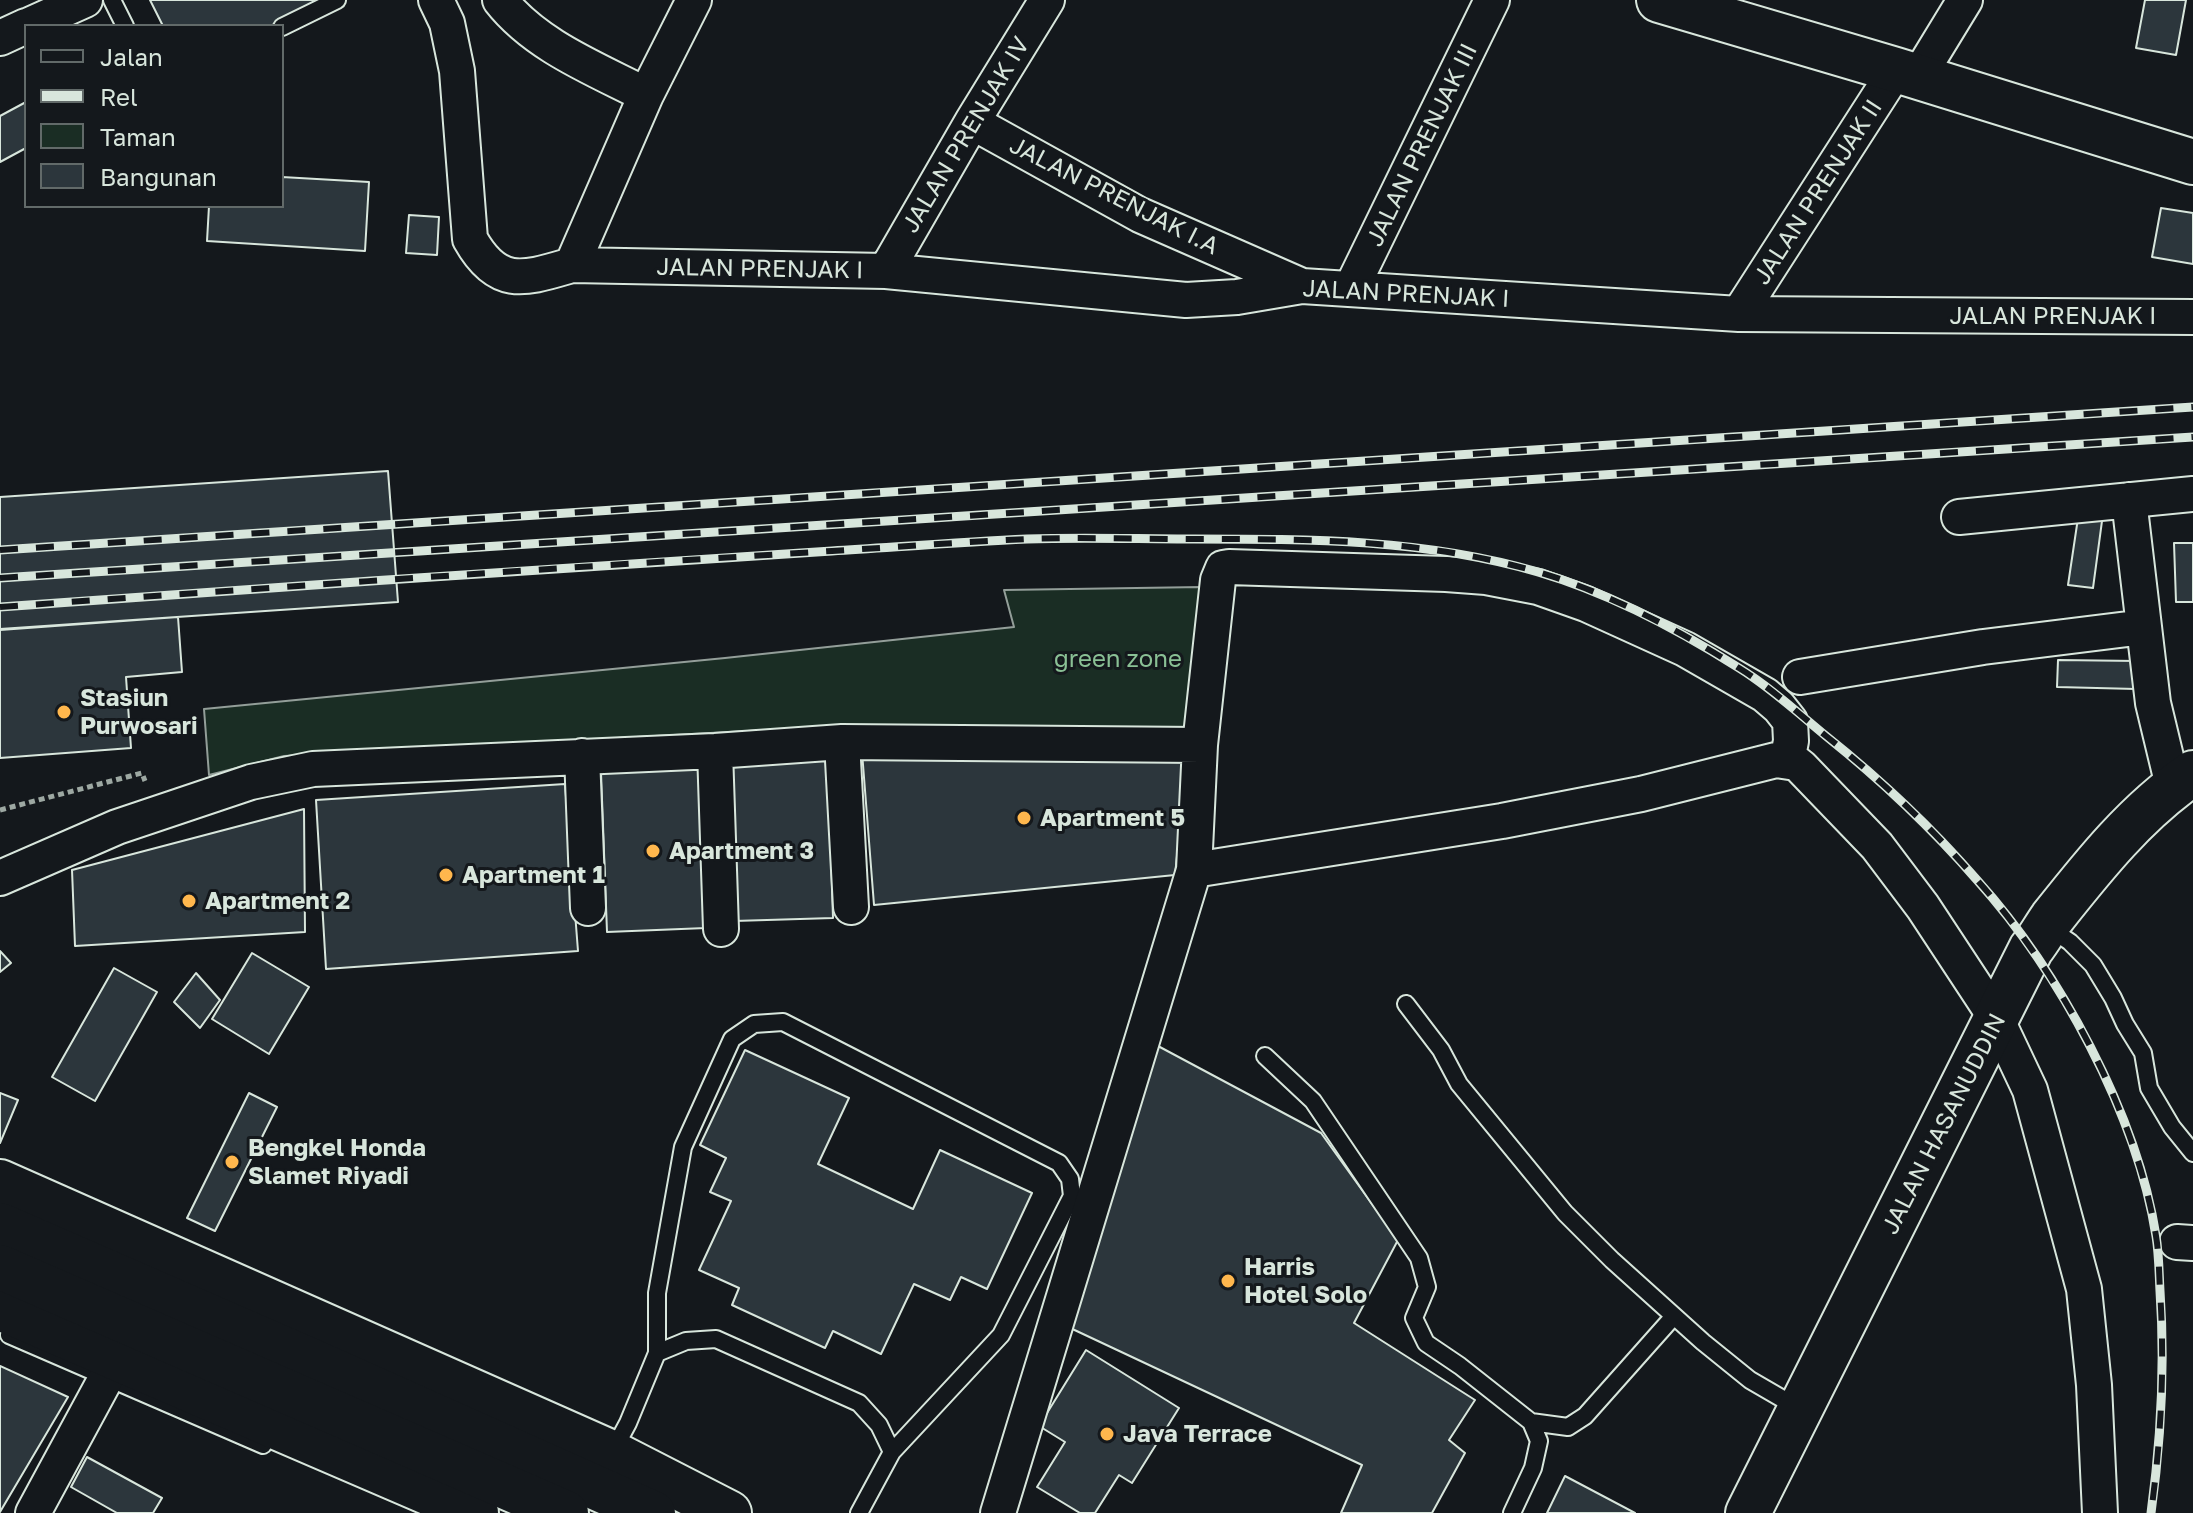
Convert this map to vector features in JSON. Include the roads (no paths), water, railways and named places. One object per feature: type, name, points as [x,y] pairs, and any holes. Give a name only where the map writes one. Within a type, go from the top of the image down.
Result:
[{"type":"main road","points":[[1659,0],[2193,162]]},
{"type":"main road","name":"JALAN HASANUDDIN","points":[[1748,1513],[2031,949],[2114,842],[2183,780]]},
{"type":"main road","points":[[0,1182],[612,1453],[729,1513]]},
{"type":"main road","points":[[0,1225],[637,1506]]},
{"type":"main road","points":[[0,1267],[566,1513]]},
{"type":"main road","points":[[0,1308],[111,1368],[476,1513]]},
{"type":"street","points":[[31,24],[85,0]]},
{"type":"street","name":"JALAN PRENJAK I","points":[[436,0],[447,23],[457,71],[470,239],[480,258],[498,272],[511,276],[530,276],[572,265],[886,271],[1186,300],[1237,297],[1302,286],[1739,314],[2193,317]]},
{"type":"street","points":[[500,0],[510,13],[548,43],[646,95]]},
{"type":"street","points":[[572,265],[646,95],[694,0]]},
{"type":"street","name":"JALAN PRENJAK IV","points":[[886,271],[1047,0]]},
{"type":"street","name":"JALAN PRENJAK III","points":[[1351,289],[1492,0]]},
{"type":"street","name":"JALAN PRENJAK II","points":[[1739,314],[1907,74],[1965,0]]},
{"type":"street","points":[[0,38],[24,27]]},
{"type":"street","name":"JALAN PRENJAK I.A","points":[[972,122],[1140,215],[1302,286]]},
{"type":"street","points":[[1959,517],[2193,494]]},
{"type":"street","points":[[2129,500],[2153,703],[2183,780]]},
{"type":"street","points":[[998,1513],[1194,870],[1200,745],[1219,573],[1223,568],[1446,574],[1486,577],[1538,587],[1586,604],[1685,649],[1765,695],[1790,721],[1791,741],[1787,761]]},
{"type":"street","points":[[1800,677],[1983,647],[2144,627]]},
{"type":"street","points":[[0,878],[117,827],[251,782],[313,769],[715,751],[842,742],[1200,745]]},
{"type":"street","points":[[842,742],[851,907]]},
{"type":"street","points":[[715,751],[721,929]]},
{"type":"street","points":[[582,756],[588,908]]},
{"type":"street","points":[[1194,870],[1502,821],[1641,794],[1776,760],[1796,763],[1877,846],[1923,907],[1996,1018],[2030,1090],[2084,1289],[2094,1385],[2100,1513]]},
{"type":"street","points":[[33,1513],[111,1368]]},
{"type":"lane","points":[[112,0],[124,24]]},
{"type":"lane","points":[[284,26],[337,0]]},
{"type":"lane","points":[[2046,926],[2070,942],[2093,965],[2143,1053],[2149,1088],[2172,1127],[2193,1153]]},
{"type":"lane","points":[[1406,1004],[1441,1050],[1459,1084],[1565,1213],[1674,1316],[1750,1380],[1800,1409]]},
{"type":"lane","points":[[612,1453],[657,1353],[657,1293],[683,1147],[732,1039],[754,1024],[783,1022],[1059,1163],[1070,1179],[1072,1196],[1001,1335],[892,1452],[859,1513]]},
{"type":"lane","points":[[1265,1056],[1313,1101],[1419,1258],[1427,1287],[1414,1318],[1426,1343],[1531,1422],[1539,1441],[1533,1468],[1512,1513]]},
{"type":"lane","points":[[1531,1422],[1568,1427],[1585,1416],[1674,1316]]},
{"type":"lane","points":[[0,1332],[111,1368],[279,1452]]},
{"type":"lane","points":[[657,1353],[686,1341],[716,1339],[859,1403],[879,1425],[892,1452]]},
{"type":"railway","points":[[0,550],[2193,407]]},
{"type":"railway","points":[[0,578],[2193,437]]},
{"type":"railway","points":[[0,607],[624,564],[1068,538],[1281,540],[1410,547],[1496,561],[1590,590],[1667,626],[1750,675],[1866,770],[1960,860],[2007,916],[2065,1000],[2113,1094],[2132,1142],[2156,1236],[2162,1375],[2151,1513]]},
{"type":"place","name":"Stasiun Purwosari","points":[[64,712]]},
{"type":"place","name":"Apartment 5","points":[[1024,818]]},
{"type":"place","name":"Apartment 3","points":[[653,851]]},
{"type":"place","name":"Apartment 1","points":[[446,875]]},
{"type":"place","name":"Apartment 2","points":[[189,901]]},
{"type":"place","name":"Bengkel Honda Slamet Riyadi","points":[[232,1162]]},
{"type":"place","name":"Harris Hotel Solo","points":[[1228,1281]]},
{"type":"place","name":"Java Terrace","points":[[1107,1434]]},
{"type":"park label","name":"green zone","points":[[1118,659]]}]
